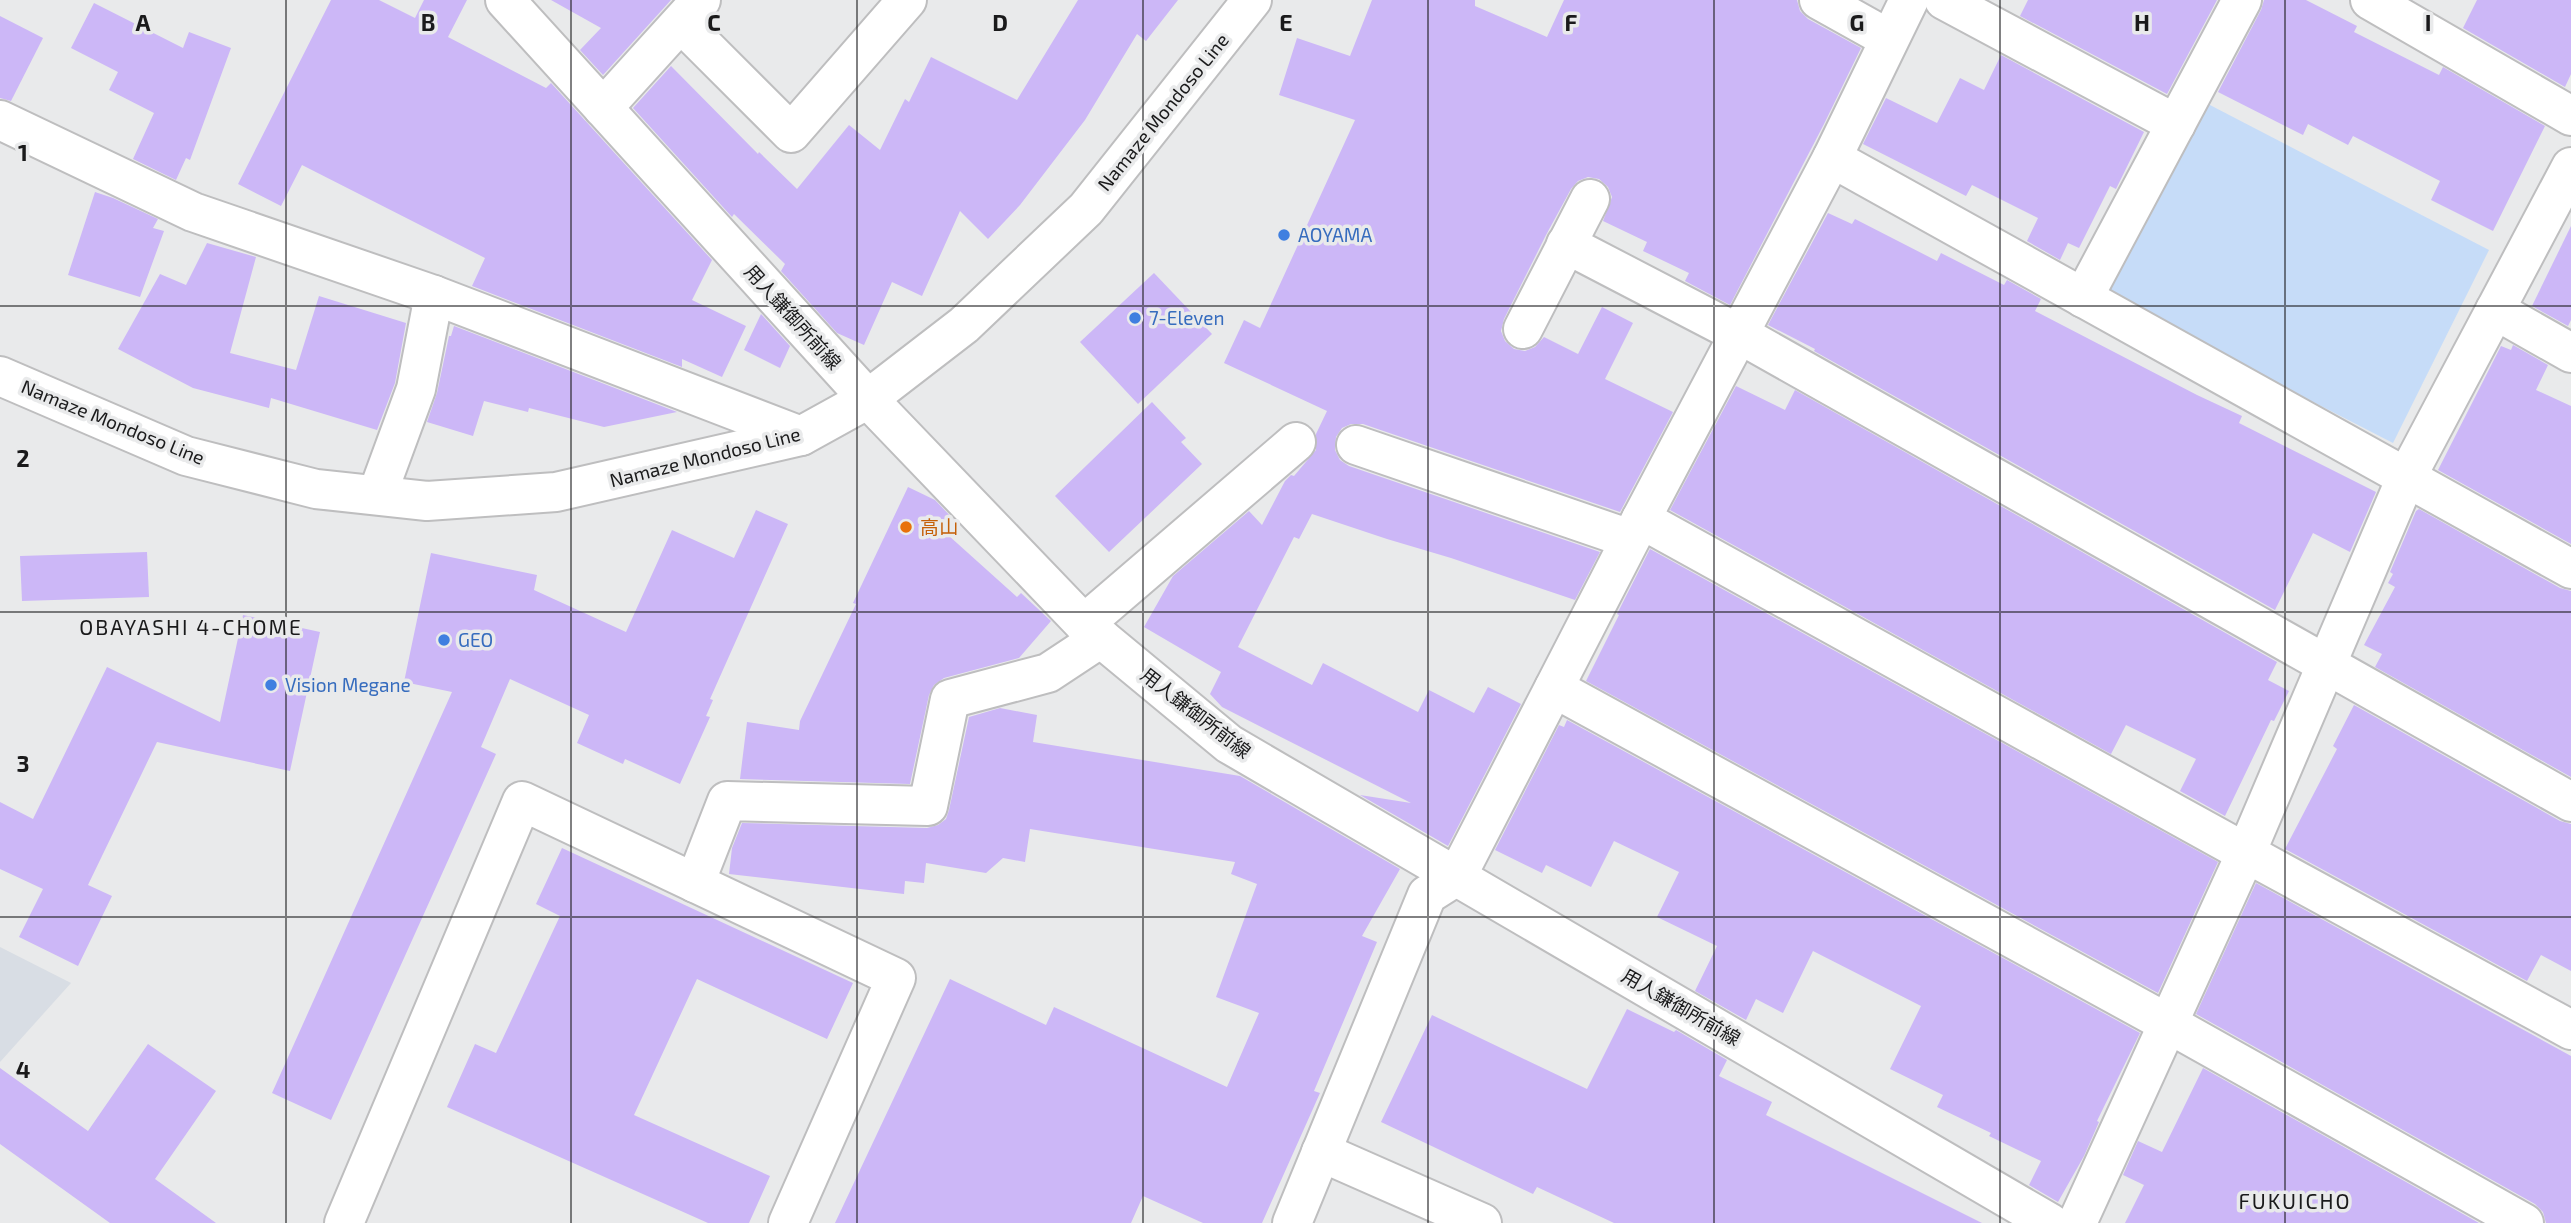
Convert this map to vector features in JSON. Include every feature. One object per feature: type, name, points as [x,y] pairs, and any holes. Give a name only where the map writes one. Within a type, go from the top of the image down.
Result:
[{"type":"street","name":"用人鎌御所前線","points":[[505,0],[868,398],[1093,631],[1229,744],[2050,1223]]},
{"type":"street","points":[[603,108],[691,12],[791,133],[907,0]]},
{"type":"street","name":"Namaze Mondoso Line","points":[[0,376],[187,456],[316,489],[427,501],[556,492],[801,436],[868,398],[964,325],[1086,209],[1252,0]]},
{"type":"street","points":[[1819,0],[1889,39]]},
{"type":"street","points":[[1292,1223],[1427,895],[1457,876],[1832,158],[1909,0]]},
{"type":"street","points":[[1944,0],[2176,124]]},
{"type":"street","points":[[2083,298],[2242,0]]},
{"type":"street","points":[[2370,0],[2571,116]]},
{"type":"street","points":[[0,120],[193,212],[434,295],[801,436]]},
{"type":"street","points":[[1832,158],[2571,569]]},
{"type":"street","points":[[2077,1223],[2246,853],[2406,478],[2571,167]]},
{"type":"street","points":[[1523,329],[1590,199]]},
{"type":"street","points":[[1566,244],[1739,334],[2571,802]]},
{"type":"street","points":[[377,495],[415,389],[434,295]]},
{"type":"street","points":[[2495,310],[2571,353]]},
{"type":"street","points":[[695,883],[727,801],[928,806],[950,699],[1048,673],[1296,442]]},
{"type":"street","points":[[1356,445],[1636,529],[2246,853],[2571,1030]]},
{"type":"street","points":[[1554,688],[2169,1024],[2524,1223]]},
{"type":"street","points":[[344,1223],[522,801],[896,978],[788,1223]]},
{"type":"street","points":[[1321,1152],[1482,1223]]},
{"type":"shaded area","points":[[2208,104],[2489,250],[2393,443],[2103,294]]},
{"type":"shaded area","points":[[0,947],[71,983],[0,1062]]},
{"type":"building","points":[[331,0],[379,0],[415,18],[424,0],[467,0],[448,37],[546,88],[551,83],[712,260],[692,300],[746,326],[722,377],[682,359],[682,367],[472,286],[485,258],[302,165],[281,206],[238,184]]},
{"type":"building","points":[[551,0],[671,0],[603,75],[580,50],[601,28]]},
{"type":"building","points":[[1078,0],[1178,0],[1146,41],[1137,34],[1085,120],[1020,205],[988,239],[960,211],[922,296],[892,282],[864,345],[837,333],[781,271],[785,264],[734,214],[732,217],[633,108],[671,66],[758,154],[759,152],[797,189],[849,125],[880,150],[905,99],[909,102],[931,57],[1017,100]]},
{"type":"building","points":[[1372,0],[1475,0],[1475,6],[1547,37],[1564,0],[1797,0],[1800,11],[1808,19],[1861,48],[1730,305],[1685,281],[1689,273],[1643,251],[1647,242],[1603,221],[1612,197],[1608,187],[1599,179],[1588,177],[1578,181],[1546,235],[1504,319],[1501,331],[1505,341],[1514,349],[1525,351],[1535,347],[1544,337],[1578,354],[1602,307],[1633,323],[1605,379],[1673,412],[1620,512],[1363,424],[1351,424],[1342,428],[1336,437],[1335,450],[1340,460],[1349,466],[1600,552],[1575,600],[1312,514],[1299,539],[1294,537],[1238,647],[1312,685],[1323,663],[1418,712],[1429,690],[1474,713],[1488,687],[1521,704],[1448,846],[1360,795],[1411,803],[1222,707],[1210,694],[1221,672],[1144,627],[1173,576],[1249,511],[1262,525],[1285,481],[1291,475],[1294,476],[1316,450],[1316,434],[1327,411],[1224,363],[1244,320],[1260,328],[1355,120],[1279,95],[1297,38],[1350,56]]},
{"type":"building","points":[[2028,0],[2217,0],[2167,94],[2020,16]]},
{"type":"building","points":[[2264,0],[2306,0],[2357,26],[2354,32],[2439,75],[2443,67],[2545,126],[2493,231],[2431,200],[2440,181],[2353,136],[2348,145],[2308,124],[2303,135],[2218,92]]},
{"type":"building","points":[[2477,0],[2571,0],[2571,74],[2565,87],[2463,28]]},
{"type":"building","points":[[94,3],[183,48],[189,32],[231,48],[190,160],[186,158],[176,180],[133,159],[154,113],[109,90],[118,72],[71,48]]},
{"type":"building","points":[[0,16],[43,38],[11,101],[0,98]]},
{"type":"building","points":[[2001,55],[2144,132],[2116,189],[2110,186],[2079,248],[2068,243],[2060,260],[2027,241],[2038,218],[1972,185],[1966,196],[1863,144],[1886,98],[1937,123],[1960,78],[1984,90]]},
{"type":"building","points":[[95,192],[158,219],[153,228],[164,231],[140,297],[68,275]]},
{"type":"building","points":[[1828,213],[1852,224],[1855,219],[1937,261],[1941,253],[2004,285],[2007,280],[2041,299],[2035,311],[2242,416],[2239,423],[2376,492],[2350,552],[2313,533],[2275,610],[1814,351],[1815,349],[1768,325]]},
{"type":"building","points":[[2571,226],[2571,320],[2568,326],[2532,306]]},
{"type":"building","points":[[207,243],[256,257],[230,353],[296,370],[319,296],[406,323],[395,383],[377,430],[271,398],[269,408],[193,388],[118,349],[160,274],[186,285]]},
{"type":"building","points":[[1154,273],[1212,334],[1138,404],[1080,342]]},
{"type":"building","points":[[761,314],[790,346],[780,368],[744,350]]},
{"type":"building","points":[[454,326],[677,412],[604,427],[529,408],[528,412],[484,401],[473,436],[427,422],[437,393],[449,336]]},
{"type":"building","points":[[2513,345],[2548,365],[2536,390],[2571,406],[2571,544],[2438,470],[2501,346],[2511,350]]},
{"type":"building","points":[[1736,386],[1785,410],[1795,390],[2277,662],[2268,680],[2289,691],[2274,721],[2271,720],[2225,816],[2180,791],[2196,759],[2126,725],[2111,754],[1670,510]]},
{"type":"building","points":[[1152,402],[1186,438],[1181,442],[1202,464],[1109,552],[1055,496]]},
{"type":"building","points":[[908,487],[935,500],[955,521],[948,535],[1017,597],[1021,593],[1051,621],[1019,658],[944,678],[934,685],[929,695],[910,784],[740,779],[747,722],[799,730],[800,721]]},
{"type":"building","points":[[2419,509],[2560,588],[2571,591],[2571,777],[2375,667],[2382,654],[2364,645],[2395,587],[2388,583],[2393,574],[2390,572]]},
{"type":"building","points":[[756,510],[788,524],[710,699],[713,700],[706,716],[710,717],[680,784],[625,759],[623,764],[577,743],[589,715],[510,679],[481,747],[496,754],[331,1120],[272,1093],[452,692],[404,682],[431,553],[537,575],[534,590],[626,632],[672,530],[734,558]]},
{"type":"building","points":[[1650,549],[2218,862],[2158,993],[1586,681]]},
{"type":"building","points":[[147,552],[149,597],[22,601],[20,556]]},
{"type":"building","points":[[243,615],[320,632],[290,771],[157,742],[88,885],[112,896],[78,966],[19,937],[43,889],[0,869],[0,802],[33,819],[107,667],[220,722]]},
{"type":"building","points":[[2354,705],[2560,821],[2571,824],[2571,971],[2541,955],[2527,981],[2285,849],[2337,749],[2333,746]]},
{"type":"building","points":[[1000,708],[1037,715],[1033,742],[1240,776],[1400,869],[1362,936],[1377,942],[1314,1091],[1320,1093],[1262,1223],[1203,1223],[1143,1196],[1131,1223],[835,1223],[950,979],[1046,1025],[1054,1007],[1227,1087],[1259,1013],[1216,997],[1257,884],[1231,874],[1235,862],[1030,829],[1025,862],[1003,858],[986,873],[926,863],[924,883],[905,881],[904,894],[729,874],[732,848],[742,823],[927,828],[938,825],[946,819],[949,810],[969,717]]},
{"type":"building","points":[[1567,720],[2140,1033],[2097,1121],[2099,1122],[2084,1156],[2058,1202],[2029,1185],[2041,1161],[1937,1107],[1943,1095],[1890,1069],[1921,1006],[1813,951],[1783,1013],[1756,999],[1746,1020],[1695,991],[1717,946],[1657,917],[1679,872],[1614,841],[1591,887],[1546,865],[1542,873],[1495,850],[1559,725],[1564,727]]},
{"type":"building","points":[[562,848],[853,983],[827,1039],[697,979],[634,1115],[770,1176],[749,1223],[708,1223],[447,1107],[475,1044],[496,1053],[560,916],[536,904]]},
{"type":"building","points":[[2256,883],[2571,1056],[2571,1223],[2546,1223],[2543,1212],[2535,1204],[2196,1014]]},
{"type":"building","points":[[1627,1009],[1674,1032],[1676,1030],[1727,1060],[1719,1076],[1772,1102],[1766,1115],[1982,1223],[1614,1223],[1537,1187],[1533,1194],[1381,1122],[1432,1015],[1587,1089]]},
{"type":"building","points":[[148,1044],[216,1091],[155,1179],[216,1223],[110,1223],[0,1144],[0,1068],[88,1131]]},
{"type":"building","points":[[2203,1068],[2479,1223],[2125,1223],[2144,1185],[2123,1175],[2138,1141],[2162,1152]]},
{"type":"place","name":"AOYAMA","points":[[1284,235]]},
{"type":"place","name":"7-Eleven","points":[[1135,318]]},
{"type":"place","name":"高山","points":[[906,527]]},
{"type":"place","name":"GEO","points":[[444,640]]},
{"type":"place","name":"Vision Megane","points":[[271,685]]},
{"type":"district","name":"OBAYASHI 4-CHOME","points":[[191,628]]},
{"type":"district","name":"FUKUICHO","points":[[2295,1202]]}]
